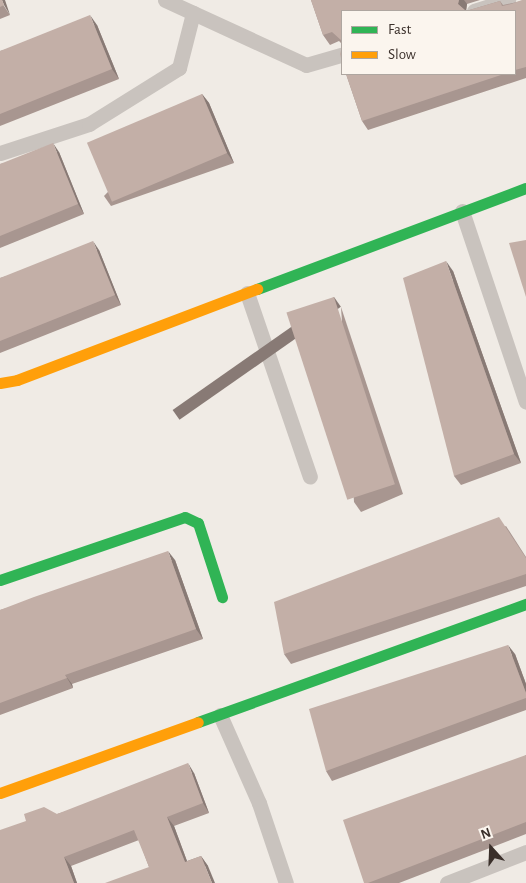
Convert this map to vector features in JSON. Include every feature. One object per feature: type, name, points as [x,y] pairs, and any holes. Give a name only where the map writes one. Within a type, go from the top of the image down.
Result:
[{"type":"street","points":[[165,0],[306,65],[341,55]]},
{"type":"street","points":[[477,10],[508,0]]},
{"type":"street","points":[[0,153],[89,124],[178,68],[193,13]]},
{"type":"street","points":[[0,383],[17,380],[526,188]]},
{"type":"street","points":[[462,211],[526,402]]},
{"type":"street","points":[[247,293],[310,477]]},
{"type":"street","points":[[0,580],[185,517],[198,524],[222,597]]},
{"type":"street","points":[[0,793],[526,604]]},
{"type":"street","points":[[220,715],[259,803],[286,883]]},
{"type":"street","points":[[448,883],[526,852]]},
{"type":"building","points":[[0,0],[2,0],[4,5],[0,7]]},
{"type":"building","points":[[311,0],[459,0],[458,4],[465,10],[341,10],[341,40],[332,32],[323,35]]},
{"type":"building","points":[[526,0],[526,67],[516,70],[516,10],[469,10],[500,1],[502,6]]},
{"type":"building","points":[[90,15],[112,69],[0,114],[0,51]]},
{"type":"building","points":[[346,75],[501,75],[362,121]]},
{"type":"building","points":[[202,94],[227,153],[112,202],[87,143]]},
{"type":"building","points":[[53,143],[78,204],[0,236],[0,164]]},
{"type":"building","points":[[526,240],[526,297],[509,243]]},
{"type":"building","points":[[93,241],[115,295],[0,341],[0,278]]},
{"type":"building","points":[[446,261],[514,454],[454,476],[403,278]]},
{"type":"building","points":[[334,297],[395,484],[347,500],[286,312]]},
{"type":"building","points":[[499,517],[526,558],[526,574],[284,654],[274,602]]},
{"type":"building","points":[[168,551],[196,629],[65,675],[67,678],[0,703],[0,610]]},
{"type":"building","points":[[508,645],[526,693],[526,698],[326,771],[309,709]]},
{"type":"building","points":[[526,755],[526,822],[364,883],[343,820]]},
{"type":"building","points":[[188,763],[203,803],[167,817],[185,862],[201,856],[212,883],[105,883],[149,867],[134,830],[64,857],[74,883],[0,883],[0,830],[26,821],[24,814],[44,807],[57,814]]},
{"type":"traffic: fast","points":[[257,289],[526,188]]},
{"type":"traffic: fast","points":[[0,580],[185,517],[198,523],[222,597]]},
{"type":"traffic: fast","points":[[198,722],[526,604]]},
{"type":"traffic: slow","points":[[0,383],[17,380],[257,289]]},
{"type":"traffic: slow","points":[[0,793],[198,722]]}]
